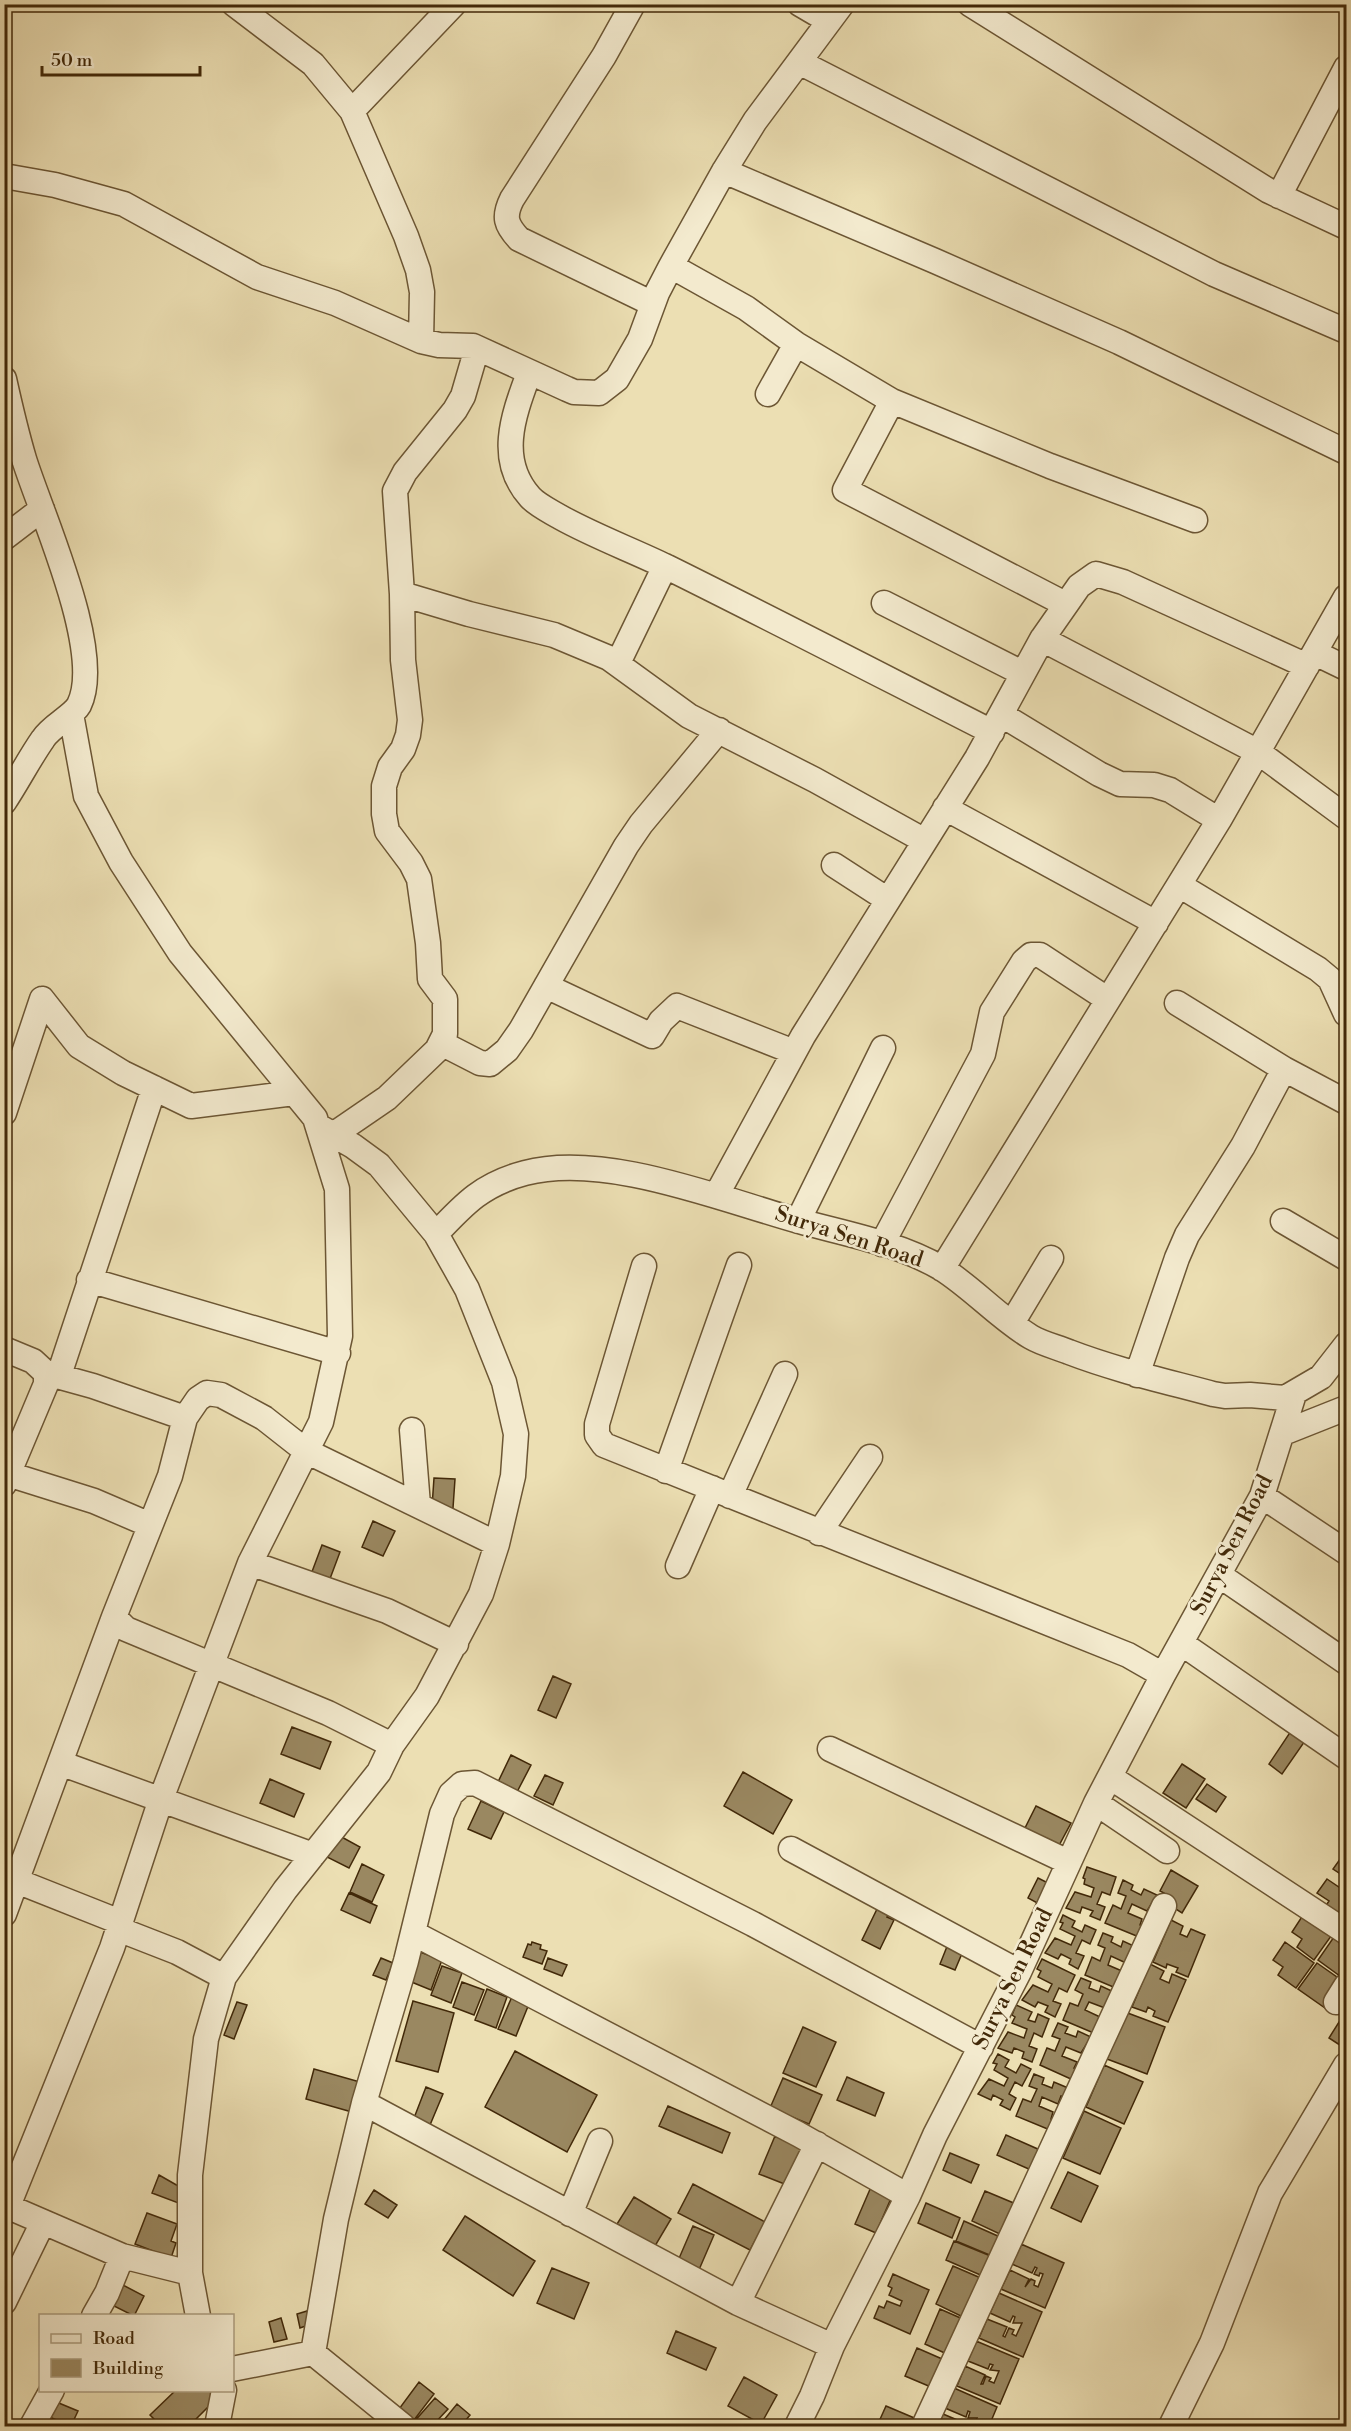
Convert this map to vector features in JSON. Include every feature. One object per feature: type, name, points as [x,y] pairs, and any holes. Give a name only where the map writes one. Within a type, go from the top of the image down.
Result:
[{"type":"street","points":[[234,4],[314,64],[352,111],[406,236],[418,270],[422,292],[421,341]]},
{"type":"street","points":[[352,111],[454,4]]},
{"type":"street","points":[[633,4],[604,56],[512,199],[506,212],[506,226],[519,239],[653,304]]},
{"type":"street","points":[[4,176],[55,185],[124,204],[257,277],[356,311],[421,341],[447,346],[467,344],[574,392],[599,393],[617,379],[629,361],[671,266],[755,121],[835,13],[800,4]]},
{"type":"street","points":[[970,4],[1222,163],[1279,196],[1347,227]]},
{"type":"street","points":[[799,62],[1214,274],[1347,331]]},
{"type":"street","points":[[1279,196],[1347,68]]},
{"type":"street","points":[[724,171],[1119,342],[1347,452]]},
{"type":"street","points":[[671,266],[746,308],[796,344],[892,401],[1050,466],[1195,520]]},
{"type":"street","points":[[768,394],[796,344]]},
{"type":"street","points":[[326,1131],[387,1098],[437,1050],[446,1034],[445,999],[429,979],[428,943],[419,879],[411,863],[387,831],[384,814],[384,786],[390,766],[403,749],[410,720],[403,660],[402,594],[395,491],[405,472],[455,410],[463,396],[477,348]]},
{"type":"street","points":[[529,373],[510,426],[509,440],[511,458],[517,477],[530,497],[576,526],[997,723],[1120,784],[1154,785],[1170,790],[1219,820]]},
{"type":"street","points":[[4,802],[43,738],[78,706],[83,691],[85,661],[61,560],[25,461],[6,392]]},
{"type":"street","points":[[892,401],[845,490],[1065,604]]},
{"type":"street","points":[[4,538],[42,509]]},
{"type":"street","points":[[618,663],[665,566]]},
{"type":"street","points":[[716,1196],[794,1052],[997,723],[1042,639],[1079,586],[1096,574],[1123,582],[1311,659],[1347,668]]},
{"type":"street","points":[[402,594],[469,614],[554,635],[578,644],[618,663],[689,716],[815,780],[925,841]]},
{"type":"street","points":[[942,1269],[1219,820],[1347,597]]},
{"type":"street","points":[[884,603],[1022,673]]},
{"type":"street","points":[[1042,639],[1258,752],[1347,817]]},
{"type":"street","points":[[71,714],[86,796],[121,862],[180,952],[326,1131],[353,1146],[379,1165],[436,1234],[467,1289],[504,1382],[516,1434],[513,1476],[497,1544],[481,1594],[456,1644],[427,1696],[392,1745],[379,1772],[285,1890],[224,1977],[206,2039],[190,2175],[190,2273],[198,2314]]},
{"type":"street","points":[[441,1043],[480,1063],[490,1064],[507,1050],[641,824],[719,730]]},
{"type":"street","points":[[945,808],[1156,923]]},
{"type":"street","points":[[834,865],[888,900]]},
{"type":"street","points":[[1179,885],[1318,969],[1330,979],[1347,1014]]},
{"type":"street","points":[[882,1244],[983,1054],[992,1012],[1024,961],[1031,955],[1040,955],[1107,999]]},
{"type":"street","points":[[546,986],[652,1036],[661,1021],[677,1006],[794,1052]]},
{"type":"street","points":[[5,1111],[42,999],[79,1046],[123,1073],[191,1106],[294,1093]]},
{"type":"street","points":[[1177,1004],[1284,1069],[1347,1102]]},
{"type":"street","points":[[798,1221],[884,1048]]},
{"type":"street","points":[[1137,1375],[1187,1235],[1243,1146],[1284,1069]]},
{"type":"street","points":[[150,1525],[94,1501],[6,1479],[52,1374],[89,1280],[154,1088]]},
{"type":"street","points":[[190,2273],[122,2256],[6,2206],[119,1926],[161,1799],[250,1563],[321,1422],[340,1336],[337,1189],[326,1131]]},
{"type":"street","name":"Surya Sen Road","points":[[436,1234],[469,1199],[506,1179],[556,1168],[613,1170],[858,1236],[918,1257],[942,1269],[1032,1338],[1099,1364],[1225,1396],[1250,1395],[1285,1398],[1293,1394]]},
{"type":"street","points":[[1283,1221],[1347,1258]]},
{"type":"street","points":[[1012,1323],[1051,1258]]},
{"type":"street","points":[[666,1471],[739,1265]]},
{"type":"street","points":[[644,1266],[603,1397],[597,1435],[604,1445],[1128,1655],[1163,1675]]},
{"type":"street","points":[[89,1280],[338,1353]]},
{"type":"street","points":[[1293,1394],[1322,1377],[1347,1345]]},
{"type":"street","points":[[4,1349],[33,1361],[52,1374],[185,1418]]},
{"type":"street","points":[[678,1566],[785,1374]]},
{"type":"street","points":[[4,1914],[10,1878],[60,1763],[114,1617],[170,1476],[185,1418],[198,1399],[207,1393],[221,1395],[264,1418],[306,1451],[497,1544]]},
{"type":"street","name":"Surya Sen Road","points":[[797,2427],[832,2346],[908,2196],[935,2135],[1019,1972],[1096,1803],[1163,1675],[1262,1496],[1293,1394]]},
{"type":"street","points":[[1283,1433],[1347,1408]]},
{"type":"street","points":[[412,1430],[418,1505]]},
{"type":"street","points":[[819,1533],[870,1457]]},
{"type":"street","points":[[1262,1496],[1347,1552]]},
{"type":"street","points":[[250,1563],[387,1611],[456,1644]]},
{"type":"street","points":[[1219,1575],[1347,1662]]},
{"type":"street","points":[[114,1617],[126,1629],[328,1713],[392,1745]]},
{"type":"street","points":[[1181,1643],[1347,1757]]},
{"type":"street","points":[[830,1749],[1068,1862]]},
{"type":"street","points":[[60,1763],[313,1855]]},
{"type":"street","points":[[1110,1777],[1347,1932]]},
{"type":"street","points":[[313,2353],[336,2219],[364,2103],[413,1933],[442,1814],[451,1794],[462,1784],[475,1783],[743,1918],[981,2047]]},
{"type":"street","points":[[1096,1803],[1167,1851]]},
{"type":"street","points":[[791,1849],[1019,1972]]},
{"type":"street","points":[[10,1878],[177,1952],[224,1977]]},
{"type":"street","points":[[924,2427],[1164,1906]]},
{"type":"street","points":[[413,1933],[817,2144],[908,2196]]},
{"type":"street","points":[[1171,2427],[1212,2343],[1269,2193],[1346,2065]]},
{"type":"street","points":[[364,2103],[738,2303],[832,2346]]},
{"type":"street","points":[[570,2214],[600,2141]]},
{"type":"street","points":[[738,2303],[817,2144]]},
{"type":"street","points":[[4,2302],[43,2222]]},
{"type":"street","points":[[95,2314],[107,2293],[122,2256]]},
{"type":"street","points":[[234,2369],[313,2353]]},
{"type":"street","points":[[313,2353],[403,2427]]},
{"type":"street","points":[[32,2427],[51,2392]]},
{"type":"street","points":[[217,2427],[225,2392]]},
{"type":"building","points":[[434,1478],[455,1479],[453,1508],[432,1507]]},
{"type":"building","points":[[373,1521],[395,1531],[383,1556],[362,1547]]},
{"type":"building","points":[[322,1545],[340,1552],[328,1584],[310,1577]]},
{"type":"building","points":[[553,1676],[571,1684],[556,1718],[538,1710]]},
{"type":"building","points":[[292,1727],[331,1742],[320,1769],[281,1754]]},
{"type":"building","points":[[1293,1728],[1307,1738],[1282,1774],[1269,1764]]},
{"type":"building","points":[[511,1755],[531,1765],[517,1792],[498,1782]]},
{"type":"building","points":[[1182,1764],[1205,1779],[1186,1808],[1163,1793]]},
{"type":"building","points":[[743,1772],[792,1800],[773,1834],[724,1806]]},
{"type":"building","points":[[545,1775],[563,1783],[553,1805],[534,1796]]},
{"type":"building","points":[[270,1779],[304,1794],[294,1817],[260,1803]]},
{"type":"building","points":[[1207,1784],[1226,1797],[1216,1812],[1196,1799]]},
{"type":"building","points":[[481,1801],[504,1812],[491,1839],[468,1829]]},
{"type":"building","points":[[1036,1806],[1071,1823],[1056,1851],[1022,1834]]},
{"type":"building","points":[[338,1835],[360,1847],[349,1868],[327,1857]]},
{"type":"building","points":[[1343,1855],[1346,1857],[1346,1889],[1340,1885],[1345,1877],[1333,1869]]},
{"type":"building","points":[[362,1864],[384,1875],[372,1902],[350,1892]]},
{"type":"building","points":[[1087,1867],[1116,1877],[1110,1895],[1102,1892],[1097,1904],[1105,1907],[1100,1920],[1090,1916],[1093,1911],[1082,1907],[1080,1913],[1066,1908],[1075,1892],[1091,1897],[1094,1888],[1084,1884],[1085,1879],[1083,1878]]},
{"type":"building","points":[[1171,1870],[1198,1886],[1182,1913],[1160,1899],[1164,1893],[1160,1891]]},
{"type":"building","points":[[1038,1878],[1052,1885],[1041,1905],[1028,1898]]},
{"type":"building","points":[[1327,1879],[1346,1892],[1346,1914],[1343,1919],[1325,1907],[1329,1901],[1317,1893]]},
{"type":"building","points":[[1123,1880],[1133,1885],[1131,1890],[1141,1895],[1144,1889],[1157,1895],[1147,1911],[1132,1904],[1128,1913],[1142,1919],[1140,1925],[1143,1927],[1139,1937],[1105,1923],[1113,1905],[1121,1909],[1126,1896],[1118,1893]]},
{"type":"building","points":[[349,1893],[377,1906],[370,1923],[341,1910]]},
{"type":"building","points":[[878,1907],[889,1913],[887,1917],[894,1920],[880,1949],[862,1940]]},
{"type":"building","points":[[1305,1912],[1334,1932],[1314,1960],[1297,1947],[1302,1939],[1292,1932]]},
{"type":"building","points":[[1063,1915],[1075,1921],[1072,1927],[1082,1932],[1085,1925],[1096,1930],[1090,1944],[1082,1940],[1076,1953],[1084,1956],[1078,1969],[1069,1964],[1071,1959],[1061,1954],[1058,1959],[1045,1953],[1055,1938],[1071,1945],[1075,1936],[1060,1929]]},
{"type":"building","points":[[1171,1920],[1183,1926],[1180,1934],[1187,1937],[1191,1929],[1205,1935],[1188,1977],[1176,1972],[1178,1968],[1167,1964],[1166,1968],[1153,1962]]},
{"type":"building","points":[[1103,1933],[1113,1937],[1111,1942],[1121,1947],[1123,1941],[1136,1947],[1126,1963],[1111,1956],[1108,1965],[1122,1971],[1118,1989],[1085,1975],[1092,1957],[1100,1961],[1105,1948],[1098,1945]]},
{"type":"building","points":[[1336,1934],[1346,1942],[1346,1976],[1344,1979],[1318,1960]]},
{"type":"building","points":[[532,1942],[541,1945],[540,1949],[547,1951],[542,1964],[523,1957],[528,1944],[531,1945]]},
{"type":"building","points":[[1285,1942],[1314,1963],[1296,1988],[1278,1975],[1283,1967],[1273,1960]]},
{"type":"building","points":[[948,1944],[963,1951],[955,1970],[940,1964]]},
{"type":"building","points":[[420,1952],[442,1960],[431,1990],[409,1981]]},
{"type":"building","points":[[381,1958],[393,1963],[386,1980],[373,1975]]},
{"type":"building","points":[[548,1958],[567,1965],[562,1976],[544,1969]]},
{"type":"building","points":[[1042,1959],[1075,1975],[1067,1992],[1059,1988],[1053,2001],[1061,2004],[1055,2017],[1045,2012],[1048,2006],[1038,2002],[1035,2007],[1022,2000],[1033,1985],[1048,1992],[1052,1984],[1038,1977],[1041,1971],[1037,1969]]},
{"type":"building","points":[[1317,1963],[1344,1982],[1325,2008],[1298,1989]]},
{"type":"building","points":[[1150,1964],[1164,1971],[1160,1979],[1169,1983],[1172,1974],[1186,1980],[1168,2022],[1153,2016],[1155,2011],[1148,2007],[1146,2012],[1132,2007]]},
{"type":"building","points":[[442,1966],[462,1973],[451,2003],[431,1995]]},
{"type":"building","points":[[1081,1978],[1091,1982],[1089,1988],[1099,1992],[1101,1986],[1114,1992],[1105,2008],[1089,2002],[1085,2010],[1100,2017],[1096,2034],[1063,2020],[1070,2003],[1078,2006],[1083,1994],[1075,1990]]},
{"type":"building","points":[[462,1982],[484,1990],[474,2015],[453,2007]]},
{"type":"building","points":[[487,1989],[507,1997],[496,2028],[475,2020]]},
{"type":"building","points":[[514,1992],[531,1999],[516,2036],[498,2029]]},
{"type":"building","points":[[413,2001],[454,2013],[438,2072],[396,2061]]},
{"type":"building","points":[[237,2002],[247,2005],[234,2039],[224,2035]]},
{"type":"building","points":[[1016,2005],[1032,2012],[1028,2020],[1035,2022],[1038,2014],[1049,2019],[1042,2037],[1034,2033],[1029,2046],[1037,2049],[1032,2062],[1022,2058],[1024,2052],[1014,2048],[1012,2053],[998,2048],[1008,2032],[1024,2038],[1027,2029],[1012,2023]]},
{"type":"building","points":[[1125,2012],[1165,2027],[1147,2074],[1107,2059]]},
{"type":"building","points":[[1339,2022],[1346,2027],[1346,2049],[1329,2038]]},
{"type":"building","points":[[1058,2023],[1068,2027],[1065,2033],[1076,2037],[1078,2031],[1091,2037],[1081,2053],[1066,2047],[1062,2056],[1077,2062],[1073,2080],[1040,2065],[1047,2048],[1055,2051],[1060,2039],[1052,2036]]},
{"type":"building","points":[[803,2027],[836,2042],[816,2087],[783,2073]]},
{"type":"building","points":[[515,2051],[597,2095],[567,2152],[485,2107]]},
{"type":"building","points":[[998,2054],[1009,2060],[1005,2067],[1016,2073],[1021,2064],[1031,2069],[1022,2086],[1015,2082],[1009,2094],[1016,2098],[1010,2110],[1000,2105],[1003,2100],[993,2095],[991,2100],[978,2094],[989,2079],[1004,2086],[1008,2078],[994,2070],[997,2064],[993,2063]]},
{"type":"building","points":[[1104,2065],[1143,2082],[1124,2124],[1086,2107]]},
{"type":"building","points":[[314,2069],[360,2082],[352,2112],[306,2099]]},
{"type":"building","points":[[1034,2074],[1044,2078],[1042,2084],[1052,2088],[1054,2082],[1068,2088],[1058,2104],[1042,2097],[1039,2106],[1053,2112],[1051,2119],[1054,2120],[1050,2130],[1016,2116],[1023,2099],[1031,2102],[1037,2089],[1029,2086]]},
{"type":"building","points":[[847,2077],[884,2093],[875,2116],[837,2100]]},
{"type":"building","points":[[783,2078],[822,2095],[809,2124],[770,2108]]},
{"type":"building","points":[[426,2087],[443,2094],[430,2125],[414,2118]]},
{"type":"building","points":[[668,2106],[730,2133],[722,2153],[659,2126]]},
{"type":"building","points":[[1084,2111],[1121,2128],[1100,2174],[1063,2158]]},
{"type":"building","points":[[1006,2135],[1040,2150],[1031,2170],[997,2155]]},
{"type":"building","points":[[775,2136],[803,2148],[787,2185],[759,2174]]},
{"type":"building","points":[[950,2153],[979,2165],[971,2183],[943,2170]]},
{"type":"building","points":[[1068,2172],[1098,2186],[1081,2222],[1051,2208]]},
{"type":"building","points":[[159,2175],[180,2187],[181,2204],[152,2193]]},
{"type":"building","points":[[693,2184],[765,2222],[750,2250],[678,2213]]},
{"type":"building","points":[[871,2187],[892,2196],[876,2233],[855,2224]]},
{"type":"building","points":[[374,2190],[397,2205],[388,2218],[365,2204]]},
{"type":"building","points":[[985,2191],[1016,2204],[1002,2235],[972,2221]]},
{"type":"building","points":[[634,2197],[671,2219],[655,2246],[617,2224]]},
{"type":"building","points":[[926,2203],[960,2218],[952,2238],[918,2223]]},
{"type":"building","points":[[147,2213],[177,2224],[171,2241],[176,2243],[171,2258],[135,2244]]},
{"type":"building","points":[[465,2216],[535,2261],[513,2296],[443,2250]]},
{"type":"building","points":[[964,2221],[1000,2237],[992,2256],[956,2241]]},
{"type":"building","points":[[693,2226],[714,2235],[698,2272],[677,2263]]},
{"type":"building","points":[[954,2241],[993,2257],[985,2277],[946,2260]]},
{"type":"building","points":[[1021,2244],[1064,2263],[1045,2308],[1001,2289],[1010,2270],[1029,2279],[1025,2287],[1031,2279],[1038,2287],[1043,2274],[1040,2273],[1039,2276],[1034,2274],[1037,2268],[1035,2267],[1032,2273],[1012,2264]]},
{"type":"building","points":[[953,2266],[983,2279],[965,2318],[936,2304]]},
{"type":"building","points":[[552,2268],[589,2283],[574,2319],[537,2303]]},
{"type":"building","points":[[893,2274],[929,2290],[910,2334],[874,2318],[879,2306],[884,2308],[887,2301],[900,2306],[902,2301],[889,2295],[892,2288],[888,2286]]},
{"type":"building","points":[[119,2283],[144,2296],[135,2314],[130,2314],[108,2303]]},
{"type":"building","points":[[999,2293],[1042,2312],[1023,2357],[979,2338],[987,2319],[1007,2327],[1003,2336],[1005,2337],[1009,2328],[1014,2330],[1012,2334],[1016,2336],[1022,2323],[1013,2323],[1015,2317],[1013,2316],[1010,2322],[990,2313]]},
{"type":"building","points":[[940,2309],[965,2320],[949,2355],[925,2344]]},
{"type":"building","points":[[307,2311],[311,2324],[300,2328],[297,2314]]},
{"type":"building","points":[[281,2318],[287,2339],[274,2342],[269,2322]]},
{"type":"building","points":[[676,2331],[716,2348],[706,2370],[667,2353]]},
{"type":"building","points":[[976,2341],[1019,2359],[1000,2404],[957,2386],[965,2366],[985,2375],[981,2384],[986,2376],[994,2383],[999,2371],[990,2370],[993,2365],[990,2364],[988,2369],[968,2361]]},
{"type":"building","points":[[917,2348],[949,2362],[938,2390],[905,2376]]},
{"type":"building","points":[[744,2377],[777,2395],[761,2424],[728,2406]]},
{"type":"building","points":[[419,2382],[434,2394],[414,2420],[399,2409]]},
{"type":"building","points":[[954,2388],[997,2407],[989,2426],[973,2426],[977,2418],[968,2418],[970,2412],[968,2411],[966,2417],[945,2408]]},
{"type":"building","points":[[174,2392],[214,2392],[217,2398],[189,2426],[161,2426],[150,2415]]},
{"type":"building","points":[[435,2398],[448,2409],[432,2426],[417,2426],[413,2423]]},
{"type":"building","points":[[54,2401],[78,2411],[71,2426],[47,2416]]},
{"type":"building","points":[[457,2404],[470,2415],[461,2426],[439,2426]]},
{"type":"building","points":[[886,2406],[919,2420],[916,2426],[877,2426]]},
{"type":"building","points":[[943,2414],[962,2422],[960,2426],[937,2426]]}]
